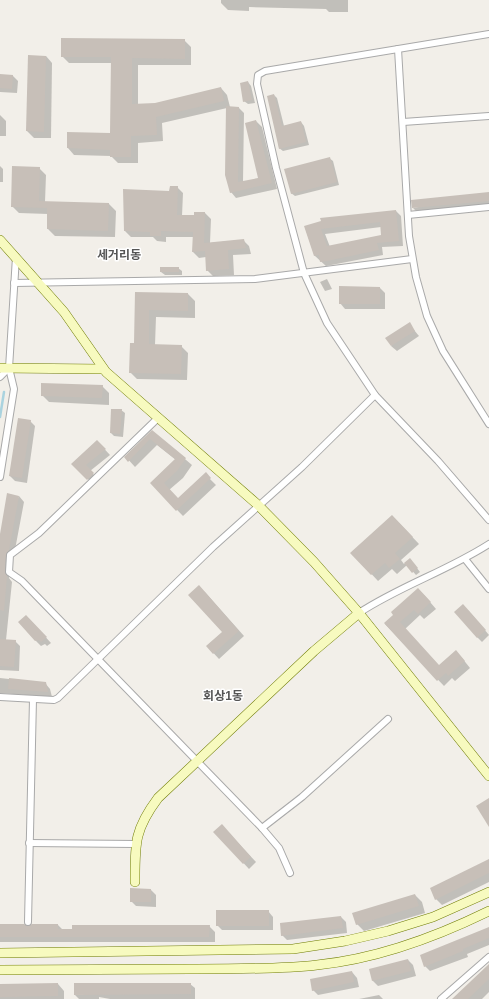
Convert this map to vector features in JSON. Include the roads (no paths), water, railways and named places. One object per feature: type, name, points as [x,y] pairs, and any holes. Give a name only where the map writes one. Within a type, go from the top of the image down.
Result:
[{"type":"street","points":[[489,34],[265,71],[258,75],[257,84],[274,160],[304,273],[327,323],[375,395],[438,461],[489,520]]},
{"type":"street","points":[[398,49],[412,259],[427,316],[437,339],[448,361],[489,424]]},
{"type":"street","points":[[402,122],[489,116]]},
{"type":"street","points":[[408,215],[489,207]]},
{"type":"street","points":[[0,240],[38,282],[77,330],[103,369],[258,505],[314,562],[359,613],[489,776]]},
{"type":"street","points":[[0,377],[4,368],[16,257]]},
{"type":"street","points":[[14,283],[255,279],[412,259]]},
{"type":"street","points":[[4,368],[103,369]]},
{"type":"street","points":[[0,477],[14,389],[4,368]]},
{"type":"street","points":[[0,697],[54,700],[58,698],[258,505],[302,467],[375,395]]},
{"type":"street","points":[[158,418],[39,533],[10,556],[9,572],[22,581],[198,760],[262,828],[279,848],[290,873]]},
{"type":"street","points":[[135,882],[135,844],[143,821],[158,798],[314,651],[359,613],[381,599],[465,559],[489,544]]},
{"type":"street","points":[[465,559],[489,589]]},
{"type":"street","points":[[28,922],[33,699]]},
{"type":"street","points":[[262,828],[302,797],[388,719]]},
{"type":"street","points":[[29,844],[135,844]]},
{"type":"street","points":[[0,953],[294,949],[345,941],[394,929],[433,917],[489,892]]},
{"type":"street","points":[[0,970],[270,968],[318,965],[366,957],[411,943],[462,925],[489,911]]},
{"type":"street","points":[[441,999],[489,957]]},
{"type":"waterway","points":[[0,417],[4,392]]},
{"type":"district","name":"세거리동","points":[[119,255]]},
{"type":"district","name":"회상1동","points":[[223,696]]}]
